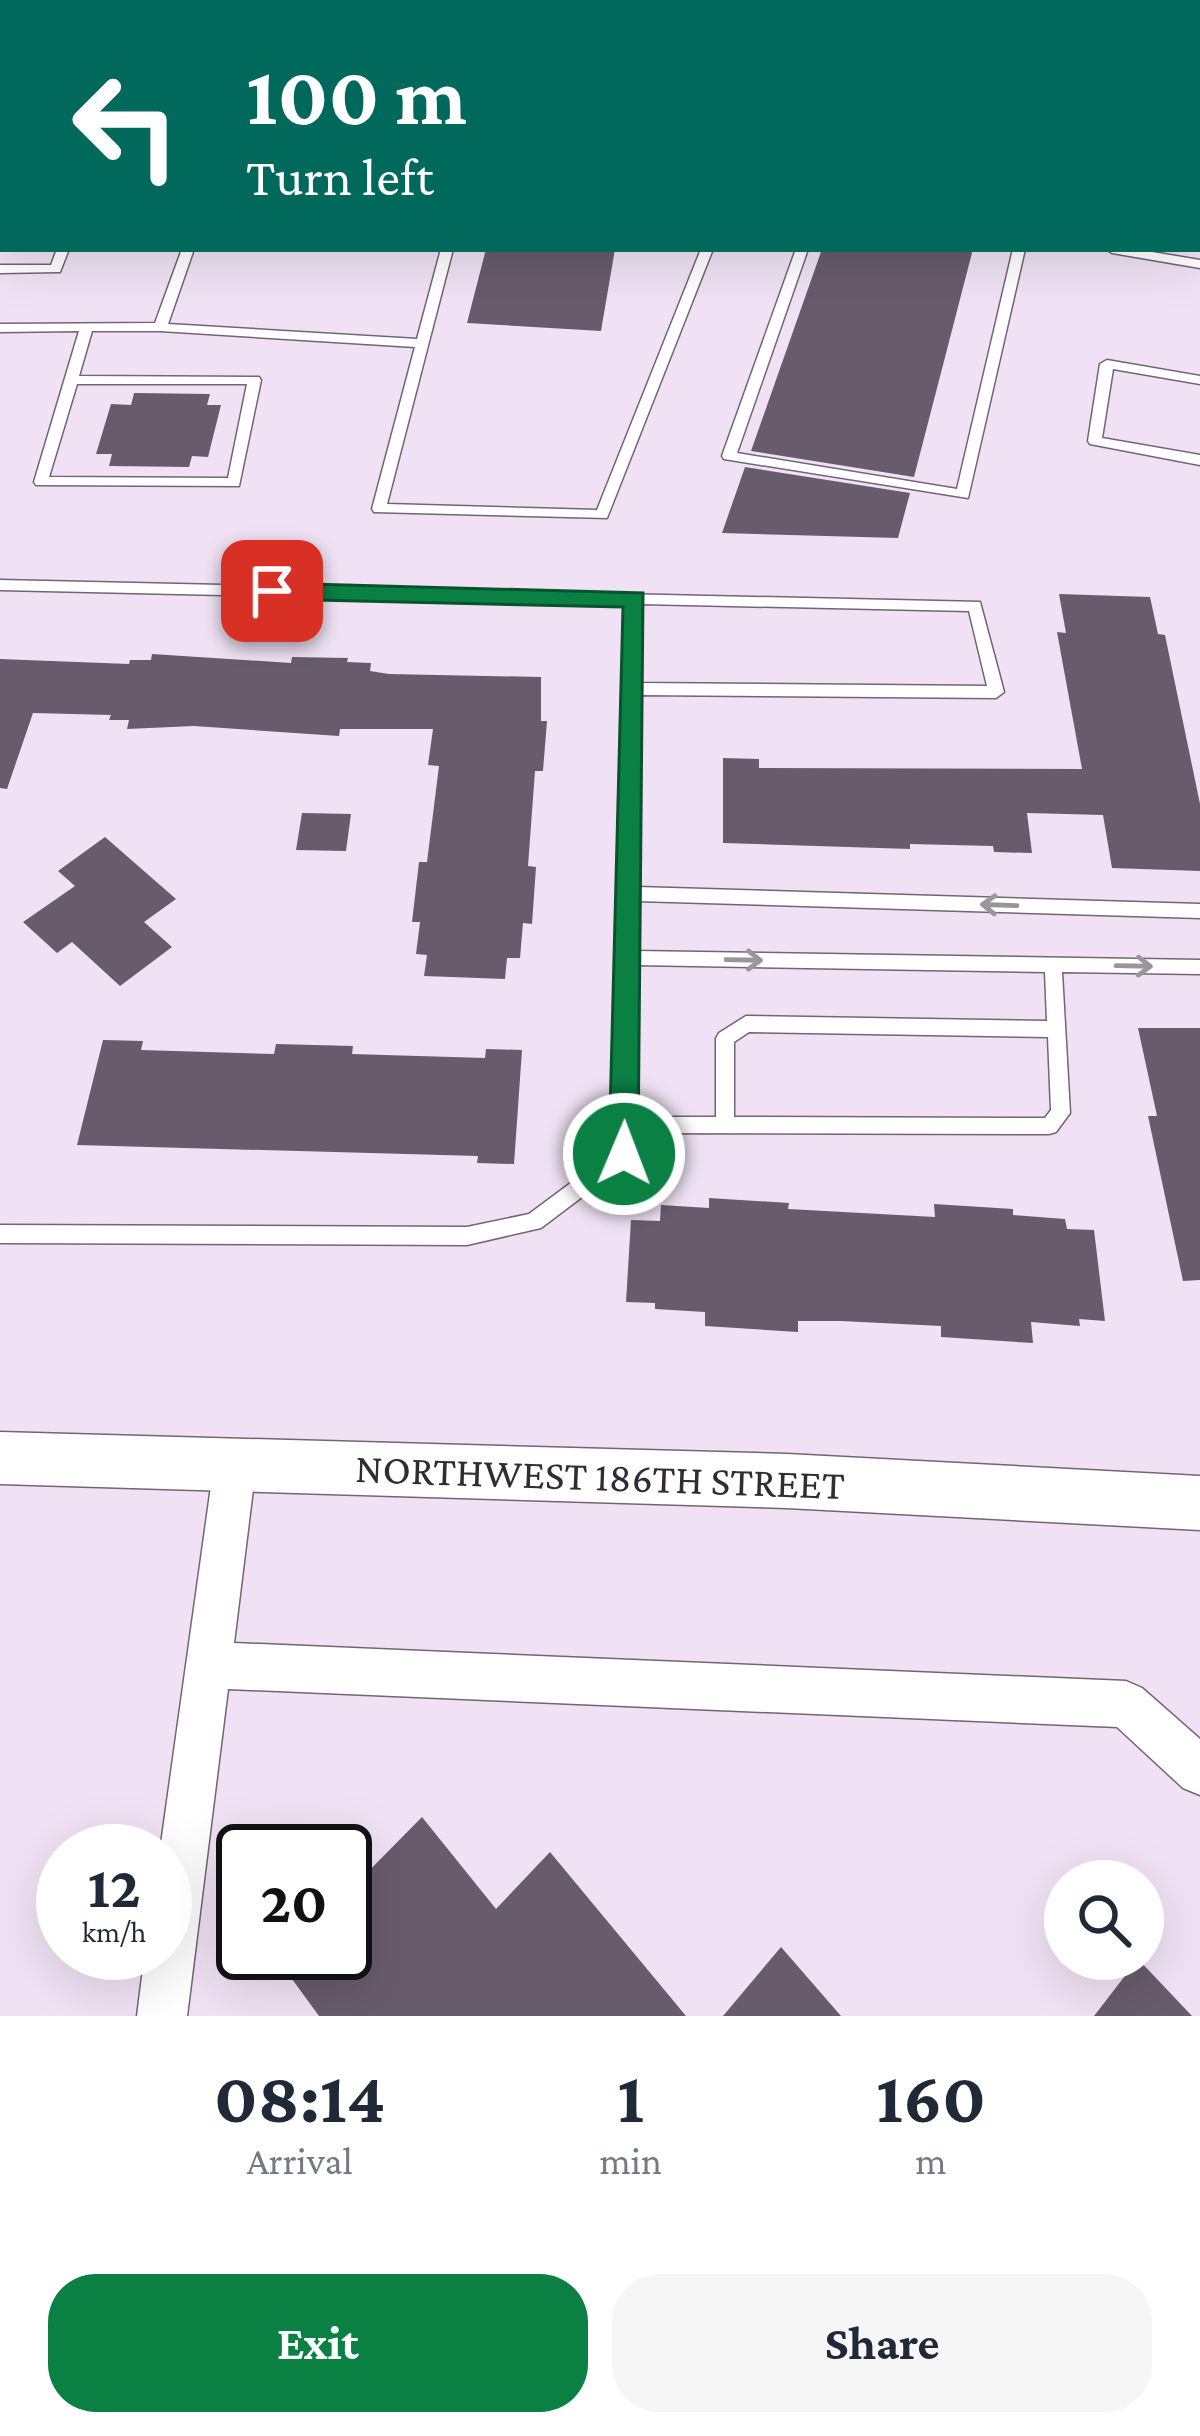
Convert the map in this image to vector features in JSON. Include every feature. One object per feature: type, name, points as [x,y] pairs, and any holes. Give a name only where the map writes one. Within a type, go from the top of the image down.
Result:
[{"type":"street","name":"NORTHWEST 186TH STREET","points":[[0,1458],[787,1481],[1200,1503]]},
{"type":"street","points":[[162,2016],[235,1465]]},
{"type":"street","points":[[208,1665],[1126,1704],[1200,1771]]},
{"type":"lane","points":[[1200,18],[1200,28]]},
{"type":"lane","points":[[0,269],[56,268],[62,252]]},
{"type":"lane","points":[[160,327],[187,252]]},
{"type":"lane","points":[[446,252],[379,509],[602,515],[706,252]]},
{"type":"lane","points":[[801,252],[729,457],[963,495],[1018,252]]},
{"type":"lane","points":[[1130,252],[1200,264]]},
{"type":"lane","points":[[71,380],[254,380],[234,483],[41,482],[71,380],[87,327]]},
{"type":"lane","points":[[0,328],[160,327],[420,343]]},
{"type":"lane","points":[[1200,380],[1107,364],[1096,441],[1200,460]]},
{"type":"lane","points":[[0,585],[975,607],[996,692],[633,689]]},
{"type":"lane","points":[[0,1234],[467,1236],[534,1222],[624,1154],[634,599]]},
{"type":"lane","points":[[629,894],[1200,911]]},
{"type":"lane","points":[[627,958],[1200,967]]},
{"type":"lane","points":[[625,1125],[1049,1126],[1061,1112],[1053,965]]},
{"type":"lane","points":[[725,1126],[725,1038],[746,1024],[1057,1029]]},
{"type":"building","points":[[485,252],[614,252],[601,331],[467,323]]},
{"type":"building","points":[[821,252],[972,252],[914,477],[751,451]]},
{"type":"building","points":[[134,393],[210,394],[207,405],[221,405],[208,457],[192,456],[189,467],[109,466],[112,454],[96,454],[111,404],[131,405]]},
{"type":"building","points":[[745,467],[910,493],[898,538],[722,533]]},
{"type":"building","points":[[1059,594],[1150,597],[1158,634],[1165,635],[1200,804],[1200,871],[1112,868],[1103,815],[1027,813],[1032,853],[994,852],[993,846],[910,844],[910,849],[723,843],[723,758],[759,759],[759,768],[1082,769],[1057,632],[1066,633]]},
{"type":"building","points":[[152,654],[291,663],[292,657],[348,658],[347,662],[371,663],[370,671],[389,674],[541,677],[541,721],[547,721],[543,771],[535,771],[528,866],[536,867],[532,924],[523,923],[520,958],[507,958],[505,979],[424,976],[427,955],[416,954],[420,922],[412,922],[419,862],[427,862],[439,766],[428,765],[433,729],[340,729],[339,736],[194,726],[127,729],[129,720],[109,720],[111,715],[33,713],[7,789],[0,788],[0,659],[129,664],[130,660],[151,660]]},
{"type":"building","points":[[302,813],[351,814],[346,851],[296,850]]},
{"type":"building","points":[[105,837],[176,899],[144,922],[172,947],[120,986],[72,942],[57,953],[23,922],[75,886],[58,871]]},
{"type":"building","points":[[1138,1028],[1200,1028],[1200,1280],[1183,1281],[1148,1116],[1157,1116]]},
{"type":"building","points":[[103,1040],[143,1041],[141,1050],[274,1054],[276,1044],[353,1046],[352,1054],[485,1058],[486,1049],[522,1050],[514,1164],[477,1163],[478,1156],[77,1145]]},
{"type":"building","points":[[709,1198],[789,1203],[788,1209],[935,1217],[934,1204],[1013,1209],[1013,1215],[1065,1219],[1067,1229],[1094,1230],[1105,1321],[1079,1319],[1080,1326],[1031,1322],[1033,1343],[941,1337],[941,1326],[798,1321],[798,1332],[705,1326],[705,1312],[626,1302],[631,1220],[660,1221],[661,1205],[709,1208]]},
{"type":"building","points":[[422,1817],[496,1909],[550,1852],[686,2016],[319,2016],[293,1980],[372,1980],[372,1868]]},
{"type":"building","points":[[781,1947],[841,2016],[723,2016]]},
{"type":"building","points":[[1122,1980],[1158,1980],[1192,2016],[1094,2016]]},
{"type":"route","points":[[272,591],[634,599],[624,1154]]}]
